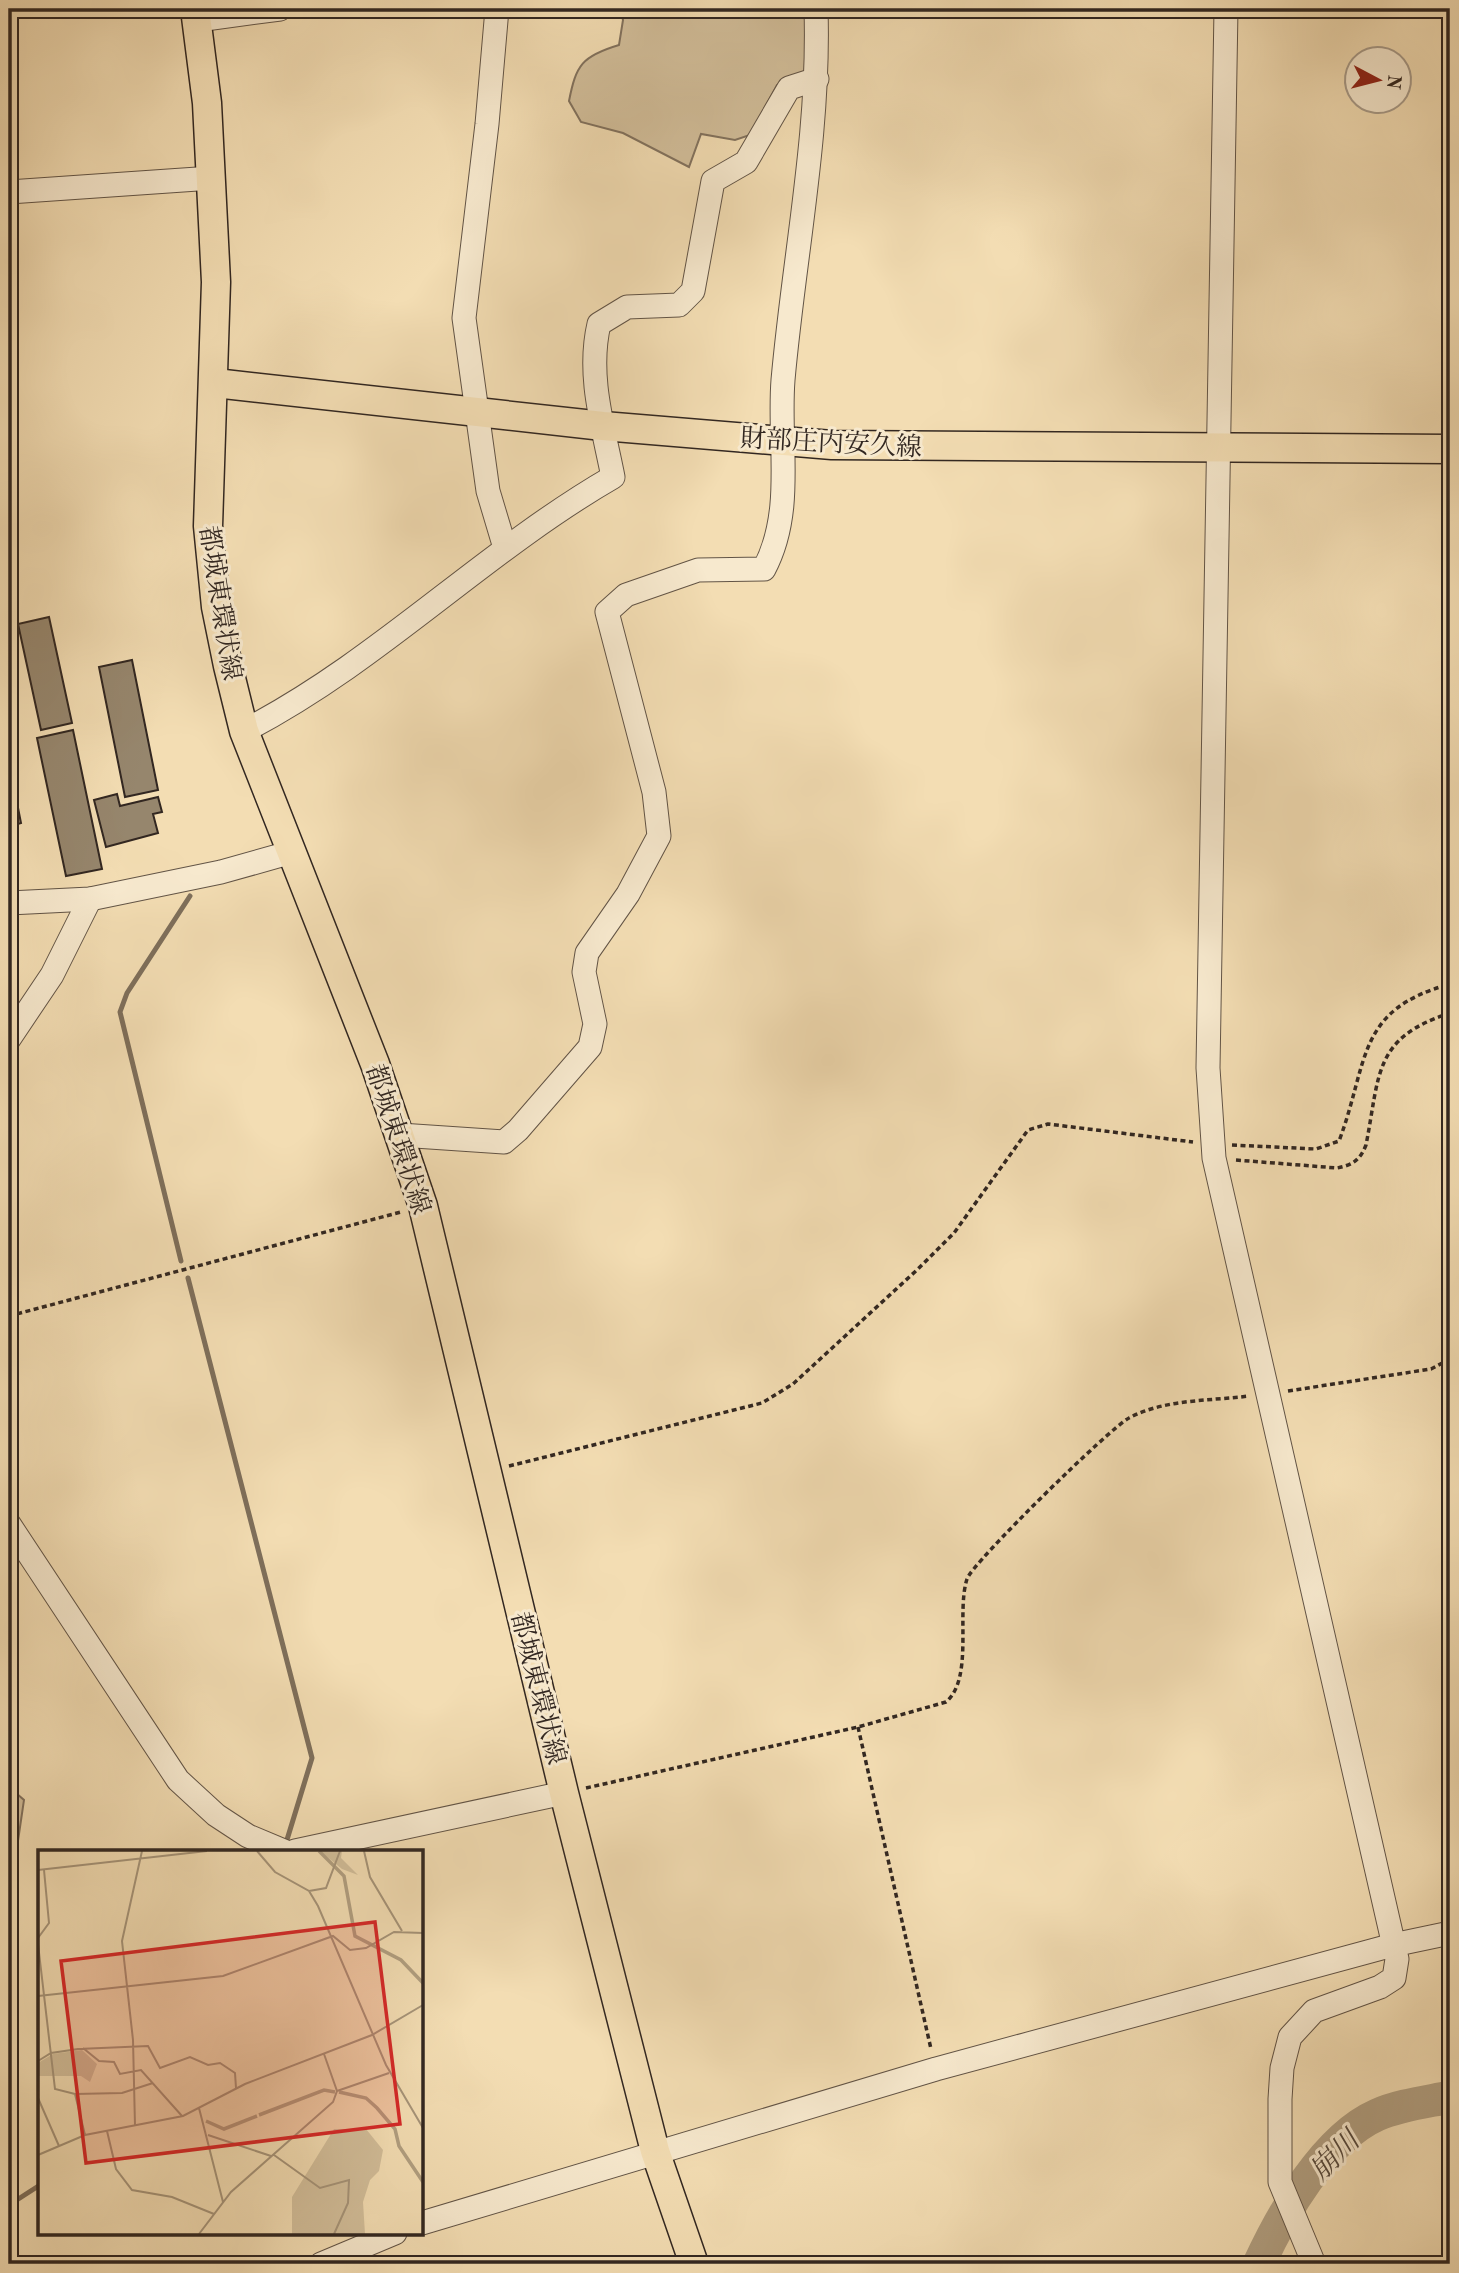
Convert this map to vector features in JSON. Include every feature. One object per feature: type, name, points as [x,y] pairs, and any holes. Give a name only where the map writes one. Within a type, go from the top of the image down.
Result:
[{"type":"main road","name":"都城東環状線","points":[[197,15],[212,178],[216,282],[215,383],[207,485],[216,607],[244,731],[400,1135],[423,1206],[564,1793],[655,2151],[694,2264]]},
{"type":"main road","name":"財部庄内安久線","points":[[215,383],[603,426],[781,442],[937,447],[1450,449]]},
{"type":"street","points":[[197,15],[280,9]]},
{"type":"street","points":[[497,9],[487,124],[464,318],[488,491],[505,548]]},
{"type":"street","points":[[400,1135],[504,1142],[518,1130],[590,1047],[595,1024],[584,972],[587,953],[628,894],[659,836],[654,792],[607,612],[626,595],[698,570],[764,569],[776,546],[785,471],[781,442],[789,316],[809,173],[817,79],[816,9]]},
{"type":"street","points":[[1226,9],[1208,1068],[1212,1151],[1266,1395],[1398,1959],[1394,1978],[1380,1987],[1314,2011],[1290,2037],[1282,2068],[1280,2182],[1314,2264]]},
{"type":"street","points":[[244,731],[291,707],[358,663],[505,548],[562,507],[613,477],[594,373],[593,348],[599,324],[626,307],[679,305],[693,291],[713,181],[746,162],[789,88],[817,79]]},
{"type":"street","points":[[9,192],[212,178]]},
{"type":"street","points":[[9,903],[90,899],[221,872],[292,852]]},
{"type":"street","points":[[9,1038],[52,975],[90,899]]},
{"type":"street","points":[[9,1524],[178,1780],[216,1815],[248,1836],[282,1850]]},
{"type":"street","points":[[300,1850],[564,1793]]},
{"type":"street","points":[[424,2222],[936,2069],[1393,1945],[1450,1933]]},
{"type":"street","points":[[321,2264],[381,2235]]},
{"type":"path","points":[[1212,1151],[1316,1149],[1339,1141],[1369,1042],[1381,1021],[1403,1001],[1450,984]]},
{"type":"path","points":[[487,1472],[762,1403],[783,1391],[954,1233],[1002,1162],[1028,1130],[1048,1124],[1337,1168],[1352,1165],[1361,1156],[1366,1144],[1381,1068],[1392,1047],[1420,1022],[1450,1013]]},
{"type":"path","points":[[9,1316],[423,1206]]},
{"type":"path","points":[[564,1793],[858,1727],[937,1706],[953,1696],[961,1672],[967,1577],[990,1549],[1127,1419],[1160,1406],[1266,1395],[1431,1368],[1450,1359]]},
{"type":"path","points":[[858,1727],[936,2069]]},
{"type":"shaded area","points":[[620,9],[806,9],[808,72],[777,85],[750,135],[735,140],[701,134],[689,167],[623,133],[581,122],[569,101],[578,70],[583,64],[597,53],[619,45],[623,20]]},
{"type":"shaded area","points":[[9,1787],[24,1800],[9,1902]]},
{"type":"building","points":[[49,617],[72,723],[41,730],[18,624]]},
{"type":"building","points":[[132,660],[158,790],[125,797],[99,667]]},
{"type":"building","points":[[73,730],[102,869],[66,876],[37,738]]},
{"type":"building","points":[[9,762],[21,823],[14,825],[16,830],[9,832]]},
{"type":"building","points":[[117,794],[120,806],[158,797],[162,812],[153,814],[158,833],[106,847],[94,800]]},
{"type":"waterway","points":[[181,1261],[120,1012],[127,993],[190,896]]},
{"type":"waterway","points":[[188,1278],[312,1758],[286,1843]]},
{"type":"waterway","name":"崩川","points":[[1259,2264],[1307,2179],[1340,2141],[1377,2115],[1404,2106],[1450,2097]]},
{"type":"waterway","points":[[9,2205],[38,2186]]}]
